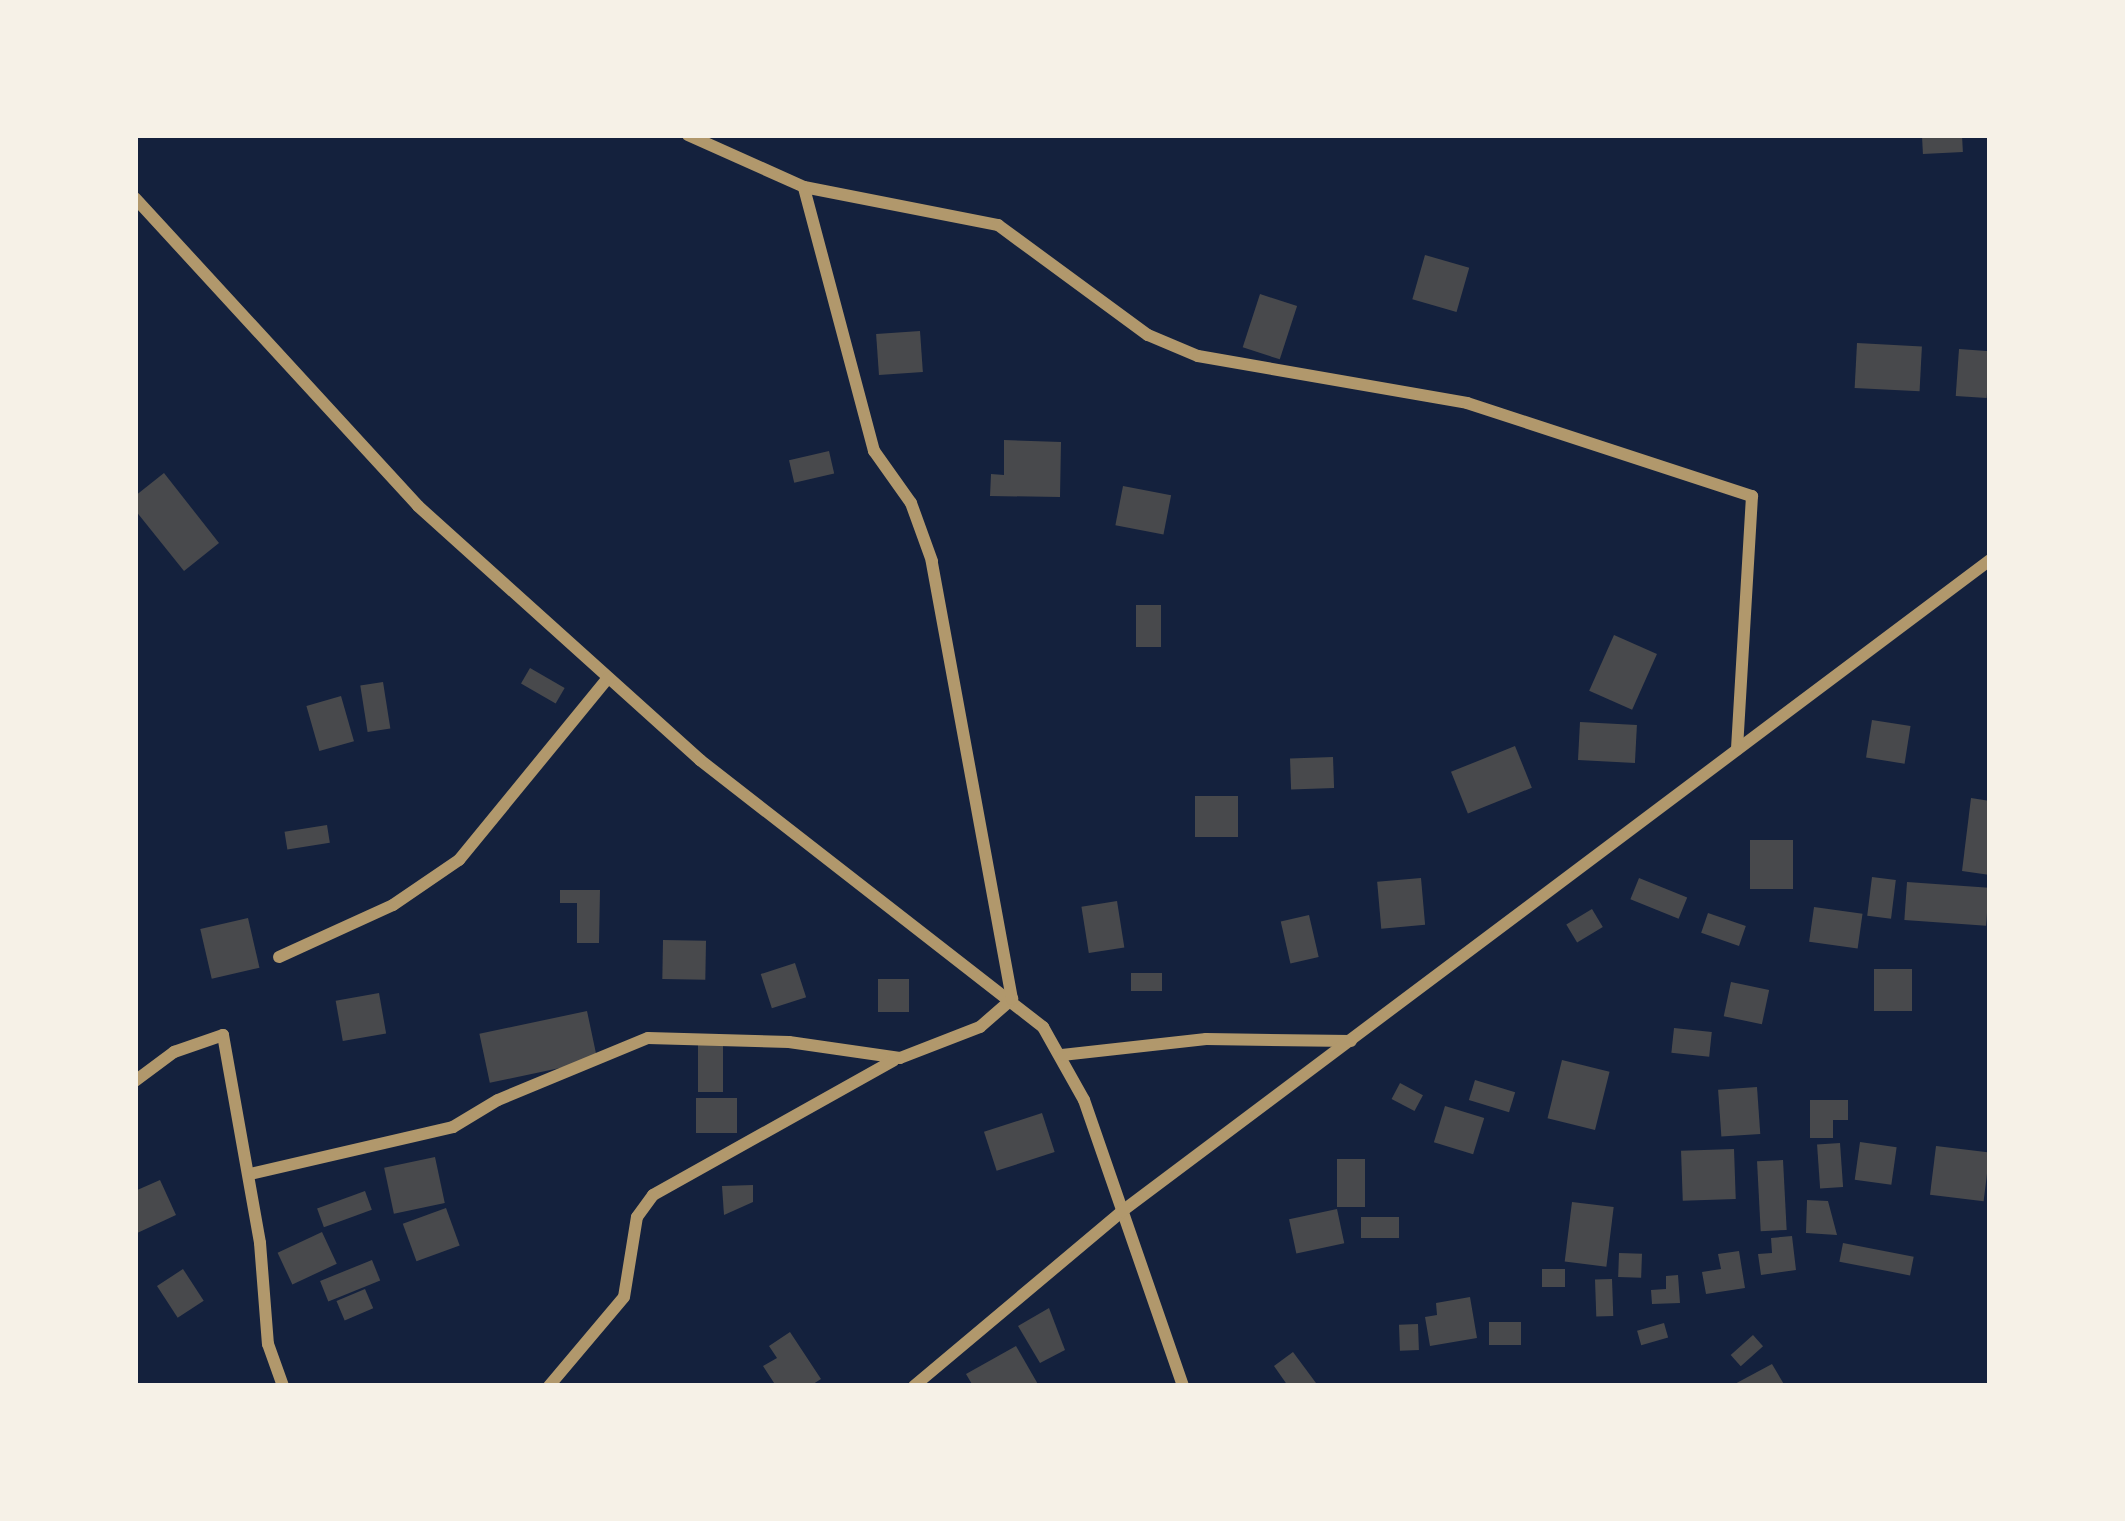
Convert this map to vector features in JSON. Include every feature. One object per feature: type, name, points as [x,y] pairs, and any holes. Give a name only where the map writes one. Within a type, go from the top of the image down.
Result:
[{"type":"street","points":[[688,135],[804,188],[998,225],[1148,335],[1198,356],[1467,403],[1753,496],[1737,750]]},
{"type":"street","points":[[804,188],[874,452],[911,503],[932,561],[1012,999]]},
{"type":"street","points":[[135,198],[418,506],[700,760],[1012,999],[1061,1055],[1183,1386]]},
{"type":"street","points":[[914,1386],[1121,1212],[1990,560]]},
{"type":"street","points":[[279,957],[394,904],[459,860],[608,678]]},
{"type":"street","points":[[549,1386],[624,1297],[638,1217],[652,1195],[899,1058],[980,1027],[1012,999]]},
{"type":"street","points":[[135,1081],[174,1052],[223,1035],[250,1174],[268,1344],[283,1386]]},
{"type":"street","points":[[250,1174],[453,1127],[498,1100],[648,1038],[789,1042],[899,1058]]},
{"type":"street","points":[[1061,1055],[1205,1039],[1351,1040]]},
{"type":"building","points":[[1962,135],[1963,152],[1923,154],[1922,137]]},
{"type":"building","points":[[1425,255],[1469,268],[1457,312],[1412,299]]},
{"type":"building","points":[[1260,294],[1297,306],[1280,359],[1243,347]]},
{"type":"building","points":[[920,331],[923,372],[879,375],[876,334]]},
{"type":"building","points":[[1857,343],[1922,346],[1920,391],[1855,388]]},
{"type":"building","points":[[1959,349],[1990,351],[1987,398],[1956,396]]},
{"type":"building","points":[[1004,440],[1061,442],[1060,497],[990,496],[991,474],[1004,475]]},
{"type":"building","points":[[829,451],[834,473],[794,483],[789,460]]},
{"type":"building","points":[[164,473],[219,543],[184,571],[135,510],[135,496]]},
{"type":"building","points":[[1123,486],[1171,495],[1163,535],[1115,525]]},
{"type":"building","points":[[1136,605],[1161,605],[1161,647],[1136,647]]},
{"type":"building","points":[[1614,635],[1657,654],[1632,710],[1589,691]]},
{"type":"building","points":[[530,668],[565,688],[556,704],[521,684]]},
{"type":"building","points":[[383,682],[390,728],[368,732],[360,686]]},
{"type":"building","points":[[341,696],[354,741],[319,751],[306,706]]},
{"type":"building","points":[[1872,720],[1911,726],[1905,764],[1866,758]]},
{"type":"building","points":[[1580,722],[1637,725],[1635,763],[1578,760]]},
{"type":"building","points":[[1515,746],[1532,788],[1468,814],[1451,772]]},
{"type":"building","points":[[1333,757],[1334,788],[1291,789],[1290,759]]},
{"type":"building","points":[[1195,796],[1238,796],[1238,837],[1195,837]]},
{"type":"building","points":[[1971,798],[1990,801],[1990,875],[1962,871]]},
{"type":"building","points":[[327,825],[330,843],[287,850],[285,832]]},
{"type":"building","points":[[1750,840],[1793,840],[1793,889],[1750,889]]},
{"type":"building","points":[[1872,877],[1896,880],[1891,919],[1867,916]]},
{"type":"building","points":[[1421,878],[1425,925],[1381,929],[1377,882]]},
{"type":"building","points":[[1639,878],[1687,897],[1679,919],[1630,899]]},
{"type":"building","points":[[1907,882],[1989,888],[1986,926],[1904,920]]},
{"type":"building","points":[[560,890],[600,890],[599,943],[577,943],[577,903],[560,903]]},
{"type":"building","points":[[1117,901],[1124,947],[1089,953],[1081,907]]},
{"type":"building","points":[[1814,907],[1863,914],[1858,948],[1809,942]]},
{"type":"building","points":[[1592,909],[1603,927],[1577,942],[1566,924]]},
{"type":"building","points":[[1708,913],[1746,926],[1739,946],[1701,933]]},
{"type":"building","points":[[1309,915],[1319,957],[1290,963],[1281,922]]},
{"type":"building","points":[[248,918],[259,968],[212,979],[200,929]]},
{"type":"building","points":[[663,940],[706,941],[705,980],[662,979]]},
{"type":"building","points":[[795,963],[806,997],[772,1008],[761,974]]},
{"type":"building","points":[[1874,969],[1912,969],[1912,1011],[1874,1011]]},
{"type":"building","points":[[1131,973],[1162,973],[1162,991],[1131,991]]},
{"type":"building","points":[[878,979],[909,979],[909,1012],[878,1012]]},
{"type":"building","points":[[1731,982],[1769,990],[1762,1024],[1724,1016]]},
{"type":"building","points":[[379,993],[386,1033],[343,1041],[336,1001]]},
{"type":"building","points":[[587,1011],[597,1060],[490,1083],[479,1034]]},
{"type":"building","points":[[1674,1028],[1712,1032],[1709,1057],[1671,1053]]},
{"type":"building","points":[[698,1044],[723,1044],[723,1092],[698,1092]]},
{"type":"building","points":[[1562,1060],[1610,1072],[1595,1130],[1547,1118]]},
{"type":"building","points":[[1475,1080],[1515,1092],[1509,1112],[1469,1100]]},
{"type":"building","points":[[1400,1083],[1423,1095],[1415,1111],[1392,1099]]},
{"type":"building","points":[[1757,1087],[1760,1134],[1721,1137],[1718,1090]]},
{"type":"building","points":[[696,1098],[737,1098],[737,1133],[696,1133]]},
{"type":"building","points":[[1810,1100],[1848,1100],[1848,1120],[1833,1120],[1833,1138],[1810,1138]]},
{"type":"building","points":[[1445,1106],[1484,1118],[1473,1154],[1434,1142]]},
{"type":"building","points":[[1042,1113],[1055,1152],[997,1171],[984,1132]]},
{"type":"building","points":[[1860,1142],[1897,1147],[1891,1185],[1855,1180]]},
{"type":"building","points":[[1840,1143],[1843,1187],[1820,1188],[1817,1145]]},
{"type":"building","points":[[1936,1146],[1990,1153],[1984,1201],[1930,1195]]},
{"type":"building","points":[[1734,1149],[1736,1199],[1683,1201],[1681,1151]]},
{"type":"building","points":[[435,1157],[445,1203],[394,1214],[384,1168]]},
{"type":"building","points":[[1337,1159],[1365,1159],[1365,1207],[1337,1207]]},
{"type":"building","points":[[1783,1160],[1787,1230],[1761,1231],[1757,1161]]},
{"type":"building","points":[[160,1180],[176,1215],[135,1234],[135,1191]]},
{"type":"building","points":[[753,1185],[753,1202],[724,1215],[722,1186]]},
{"type":"building","points":[[365,1191],[372,1210],[324,1227],[317,1208]]},
{"type":"building","points":[[1807,1200],[1828,1201],[1837,1235],[1806,1233]]},
{"type":"building","points":[[1572,1202],[1614,1207],[1606,1267],[1565,1262]]},
{"type":"building","points":[[446,1208],[460,1246],[416,1261],[403,1224]]},
{"type":"building","points":[[1337,1209],[1344,1243],[1296,1253],[1289,1219]]},
{"type":"building","points":[[1361,1217],[1399,1217],[1399,1238],[1361,1238]]},
{"type":"building","points":[[322,1232],[337,1264],[292,1284],[278,1253]]},
{"type":"building","points":[[1792,1236],[1796,1270],[1761,1275],[1758,1254],[1772,1253],[1771,1238]]},
{"type":"building","points":[[1843,1243],[1914,1257],[1910,1275],[1839,1262]]},
{"type":"building","points":[[1739,1251],[1745,1288],[1706,1294],[1702,1272],[1721,1269],[1718,1254]]},
{"type":"building","points":[[1619,1253],[1642,1254],[1641,1278],[1618,1277]]},
{"type":"building","points":[[372,1260],[380,1280],[328,1301],[320,1281]]},
{"type":"building","points":[[183,1269],[204,1301],[178,1318],[157,1286]]},
{"type":"building","points":[[1542,1269],[1565,1269],[1565,1287],[1542,1287]]},
{"type":"building","points":[[1678,1275],[1680,1303],[1652,1304],[1651,1290],[1666,1289],[1666,1276]]},
{"type":"building","points":[[1612,1279],[1613,1316],[1596,1317],[1595,1280]]},
{"type":"building","points":[[365,1289],[373,1308],[345,1320],[336,1301]]},
{"type":"building","points":[[1470,1297],[1477,1338],[1430,1346],[1425,1317],[1437,1315],[1436,1303]]},
{"type":"building","points":[[1049,1308],[1065,1350],[1040,1363],[1018,1326]]},
{"type":"building","points":[[1489,1322],[1521,1322],[1521,1345],[1489,1345]]},
{"type":"building","points":[[1664,1323],[1668,1337],[1641,1345],[1637,1331]]},
{"type":"building","points":[[1418,1324],[1419,1350],[1400,1351],[1399,1325]]},
{"type":"building","points":[[790,1332],[821,1379],[810,1386],[776,1386],[763,1366],[777,1358],[769,1346]]},
{"type":"building","points":[[1753,1335],[1763,1346],[1741,1366],[1731,1355]]},
{"type":"building","points":[[1016,1346],[1039,1386],[973,1386],[966,1374]]},
{"type":"building","points":[[1293,1352],[1316,1383],[1312,1386],[1288,1386],[1274,1366]]},
{"type":"building","points":[[1772,1364],[1785,1386],[1731,1386]]}]
